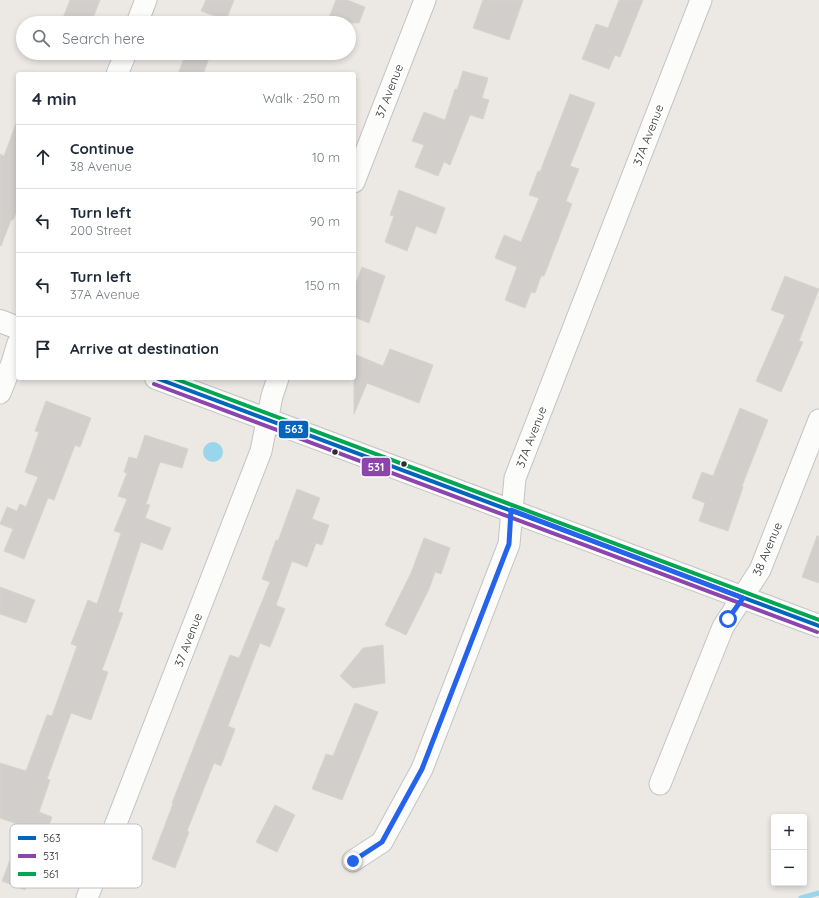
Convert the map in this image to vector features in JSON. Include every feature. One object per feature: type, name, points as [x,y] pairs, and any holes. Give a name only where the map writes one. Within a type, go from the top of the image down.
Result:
[{"type":"main road","points":[[0,321],[16,327]]},
{"type":"main road","points":[[161,380],[819,626]]},
{"type":"street","points":[[140,16],[146,0]]},
{"type":"street","name":"37 Avenue","points":[[356,177],[425,0]]},
{"type":"street","name":"37A Avenue","points":[[353,861],[382,842],[422,769],[509,544],[515,478],[701,0]]},
{"type":"street","points":[[119,72],[123,60]]},
{"type":"street","points":[[0,394],[16,350]]},
{"type":"street","name":"37 Avenue","points":[[116,824],[261,451],[273,389],[277,380]]},
{"type":"street","name":"38 Avenue","points":[[660,784],[723,627],[760,570],[819,420]]},
{"type":"street","name":"37 Avenue","points":[[87,898],[91,888]]},
{"type":"water","points":[[213,442],[220,445],[223,452],[220,459],[213,462],[206,459],[203,452],[206,445]]},
{"type":"building","points":[[70,0],[100,0],[94,16],[64,16]]},
{"type":"building","points":[[206,0],[234,0],[228,16],[215,16],[201,11]]},
{"type":"building","points":[[336,0],[347,0],[365,7],[359,23],[356,23],[356,16],[330,16]]},
{"type":"building","points":[[483,0],[523,0],[509,40],[473,28]]},
{"type":"building","points":[[619,0],[643,0],[620,57],[615,55],[609,69],[582,59],[596,24],[608,28]]},
{"type":"building","points":[[183,60],[208,60],[204,72],[179,72]]},
{"type":"building","points":[[463,71],[488,78],[482,98],[489,100],[483,119],[470,115],[450,165],[444,162],[438,176],[415,167],[424,145],[412,141],[424,112],[445,120],[455,89],[457,90]]},
{"type":"building","points":[[570,94],[595,103],[570,166],[579,169],[566,201],[572,204],[544,276],[541,276],[535,293],[531,292],[525,308],[505,300],[517,267],[495,258],[504,235],[521,242],[539,198],[529,195],[538,171],[540,172]]},
{"type":"building","points":[[16,124],[16,213],[13,220],[11,220],[0,246],[0,154],[4,156]]},
{"type":"building","points":[[399,190],[445,208],[436,234],[416,226],[407,251],[385,242],[394,216],[390,215]]},
{"type":"building","points":[[362,267],[385,276],[369,323],[356,318],[356,283]]},
{"type":"building","points":[[785,276],[819,289],[799,341],[803,342],[781,392],[756,381],[785,315],[771,310]]},
{"type":"building","points":[[390,349],[433,365],[419,403],[367,383],[354,414],[356,355],[383,366]]},
{"type":"building","points":[[46,401],[91,418],[80,447],[75,445],[54,500],[48,498],[24,559],[4,551],[13,529],[0,524],[7,507],[17,511],[20,504],[26,507],[38,477],[25,472],[39,432],[35,431]]},
{"type":"building","points":[[740,408],[768,420],[742,486],[743,487],[728,531],[699,521],[705,503],[692,498],[702,472],[713,476]]},
{"type":"building","points":[[145,435],[188,449],[182,468],[160,462],[146,504],[150,505],[145,518],[171,528],[162,550],[141,542],[118,612],[123,613],[102,670],[108,672],[91,720],[71,713],[47,779],[50,780],[39,812],[52,817],[49,824],[17,824],[0,818],[0,763],[26,771],[47,715],[52,716],[77,646],[71,644],[88,600],[97,604],[121,533],[114,531],[127,499],[118,496],[127,473],[124,472],[129,457],[137,459]]},
{"type":"building","points":[[297,489],[320,498],[312,519],[329,525],[322,545],[316,543],[307,567],[292,561],[276,605],[285,609],[270,647],[260,643],[228,726],[235,729],[221,766],[214,763],[187,831],[189,832],[175,868],[152,859],[173,804],[172,803],[230,655],[239,658],[270,582],[262,579]]},
{"type":"building","points":[[817,536],[819,536],[819,583],[802,577]]},
{"type":"building","points":[[424,538],[450,548],[441,574],[435,572],[429,589],[406,635],[385,625],[411,573]]},
{"type":"building","points":[[0,587],[35,600],[26,623],[0,614]]},
{"type":"building","points":[[383,645],[385,683],[353,688],[340,676],[363,648]]},
{"type":"building","points":[[355,703],[378,712],[342,800],[312,789],[326,754],[333,756]]},
{"type":"building","points":[[275,805],[295,815],[277,852],[256,842]]},
{"type":"building","points":[[10,860],[10,884],[2,881]]},
{"type":"waterway","points":[[801,898],[819,893]]},
{"type":"transit line","name":"563","points":[[161,380],[819,626]]},
{"type":"transit line","name":"561","points":[[178,380],[819,620]]},
{"type":"transit line","name":"531","points":[[154,384],[817,632]]},
{"type":"route","points":[[353,861],[382,842],[422,769],[509,544],[511,510],[743,598],[728,619]]}]
